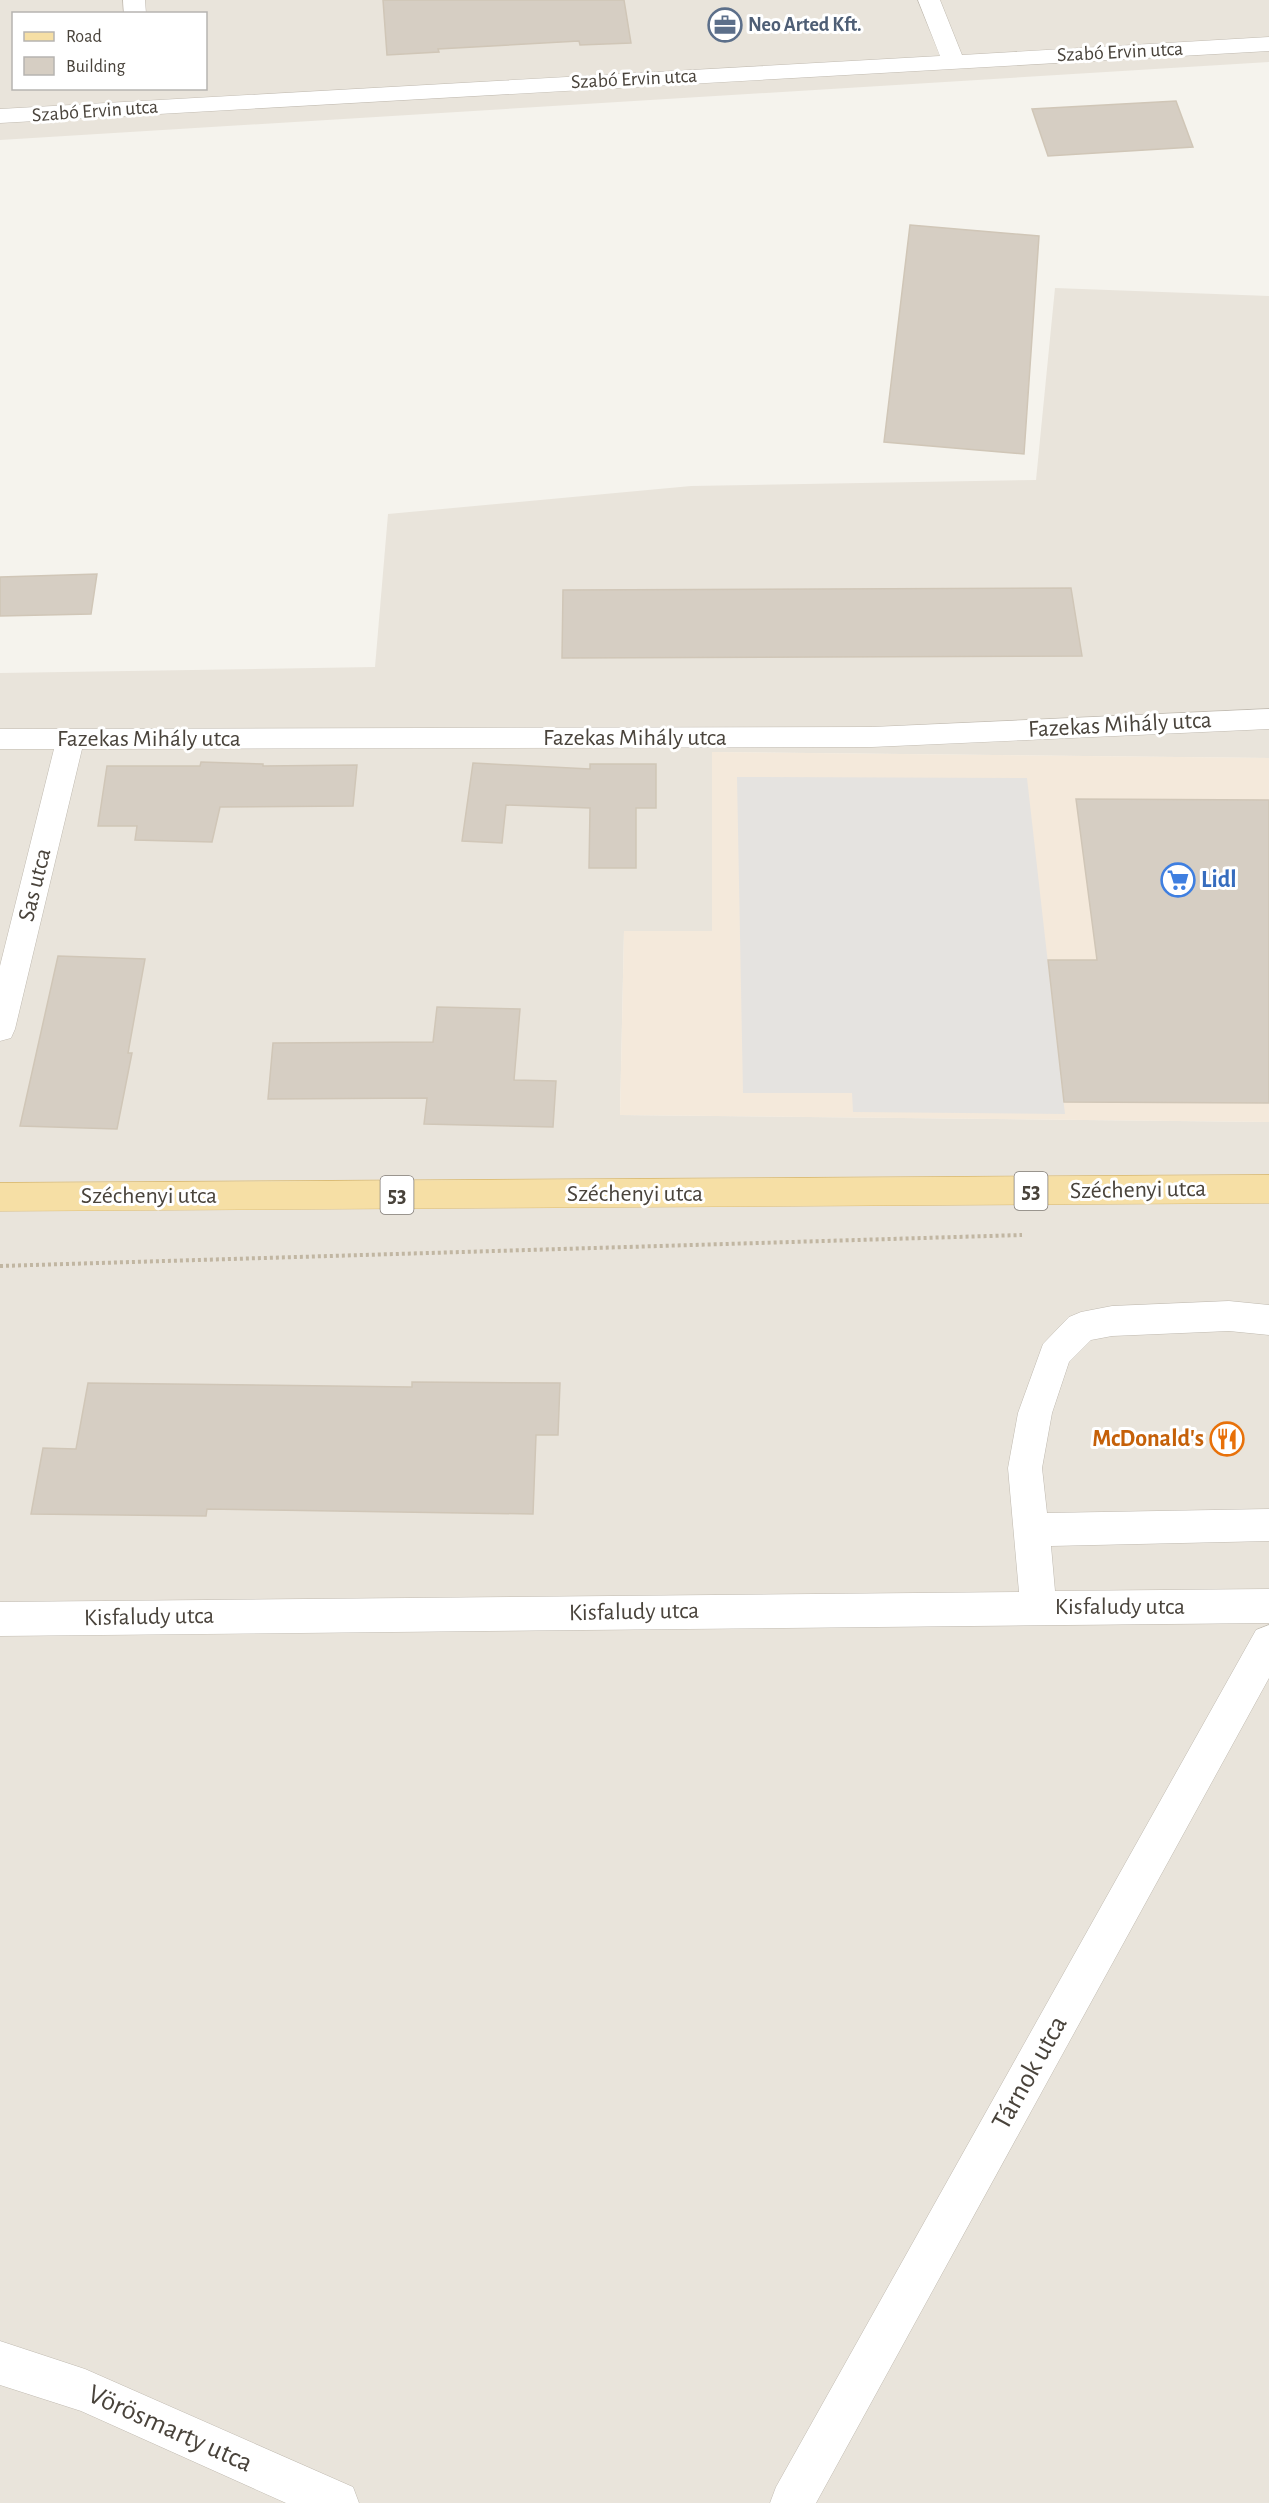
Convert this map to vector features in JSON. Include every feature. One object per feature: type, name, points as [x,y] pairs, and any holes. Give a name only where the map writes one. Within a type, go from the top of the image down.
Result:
[{"type":"main road","name":"Széchenyi utca","points":[[0,1197],[1269,1189]]},
{"type":"street","points":[[929,0],[953,61]]},
{"type":"street","name":"Szabó Ervin utca","points":[[0,117],[139,98],[953,61],[1269,44]]},
{"type":"street","name":"Fazekas Mihály utca","points":[[0,739],[872,737],[1269,719]]},
{"type":"street","name":"Sas utca","points":[[0,1029],[70,740]]},
{"type":"street","points":[[1039,1608],[1025,1468],[1035,1413],[1054,1354],[1081,1327],[1112,1321],[1228,1316],[1269,1320]]},
{"type":"street","points":[[1033,1530],[1269,1525]]},
{"type":"street","name":"Kisfaludy utca","points":[[0,1619],[1269,1606]]},
{"type":"street","name":"Tárnok utca","points":[[792,2503],[1269,1642]]},
{"type":"street","name":"Vörösmarty utca","points":[[0,2363],[85,2391],[337,2503]]},
{"type":"path","points":[[0,1266],[1030,1234]]},
{"type":"shaded area","points":[[0,0],[1269,0],[1269,62],[0,140]]},
{"type":"shaded area","points":[[1055,288],[1269,296],[1269,758],[712,752],[712,931],[624,931],[620,1115],[1269,1122],[1269,2503],[0,2503],[0,673],[375,667],[388,514],[691,486],[1036,480]]},
{"type":"shaded area","points":[[712,752],[1269,758],[1269,1122],[620,1115],[624,931],[712,931]]},
{"type":"shaded area","points":[[737,777],[1027,778],[1065,1114],[853,1112],[852,1093],[743,1093]]},
{"type":"building","points":[[383,0],[624,0],[631,43],[580,45],[579,41],[438,49],[439,52],[387,55]]},
{"type":"building","points":[[1176,101],[1193,147],[1048,156],[1032,109]]},
{"type":"building","points":[[910,225],[1039,236],[1024,454],[884,442]]},
{"type":"building","points":[[97,574],[91,614],[0,616],[0,577]]},
{"type":"building","points":[[1071,588],[1082,656],[562,658],[563,590]]},
{"type":"building","points":[[201,762],[263,764],[263,766],[357,765],[353,806],[220,807],[212,842],[135,840],[137,826],[98,826],[107,766],[200,766]]},
{"type":"building","points":[[473,763],[590,769],[590,764],[656,764],[656,808],[636,808],[636,868],[589,868],[590,808],[506,805],[502,843],[462,841]]},
{"type":"building","name":"Lidl","points":[[1076,799],[1269,800],[1269,1103],[1064,1102],[1048,960],[1097,960]]},
{"type":"building","points":[[58,956],[145,959],[128,1053],[132,1053],[117,1129],[20,1126]]},
{"type":"building","points":[[437,1007],[520,1009],[514,1080],[556,1081],[553,1127],[424,1124],[427,1098],[268,1099],[273,1043],[433,1042]]},
{"type":"building","points":[[412,1382],[560,1383],[558,1435],[536,1435],[533,1514],[207,1509],[206,1516],[31,1514],[43,1448],[76,1449],[88,1383],[412,1387]]},
{"type":"place","name":"Neo Arted Kft.","points":[[725,25]]},
{"type":"place","name":"Lidl","points":[[1178,880]]},
{"type":"place","name":"McDonald's","points":[[1227,1439]]}]
